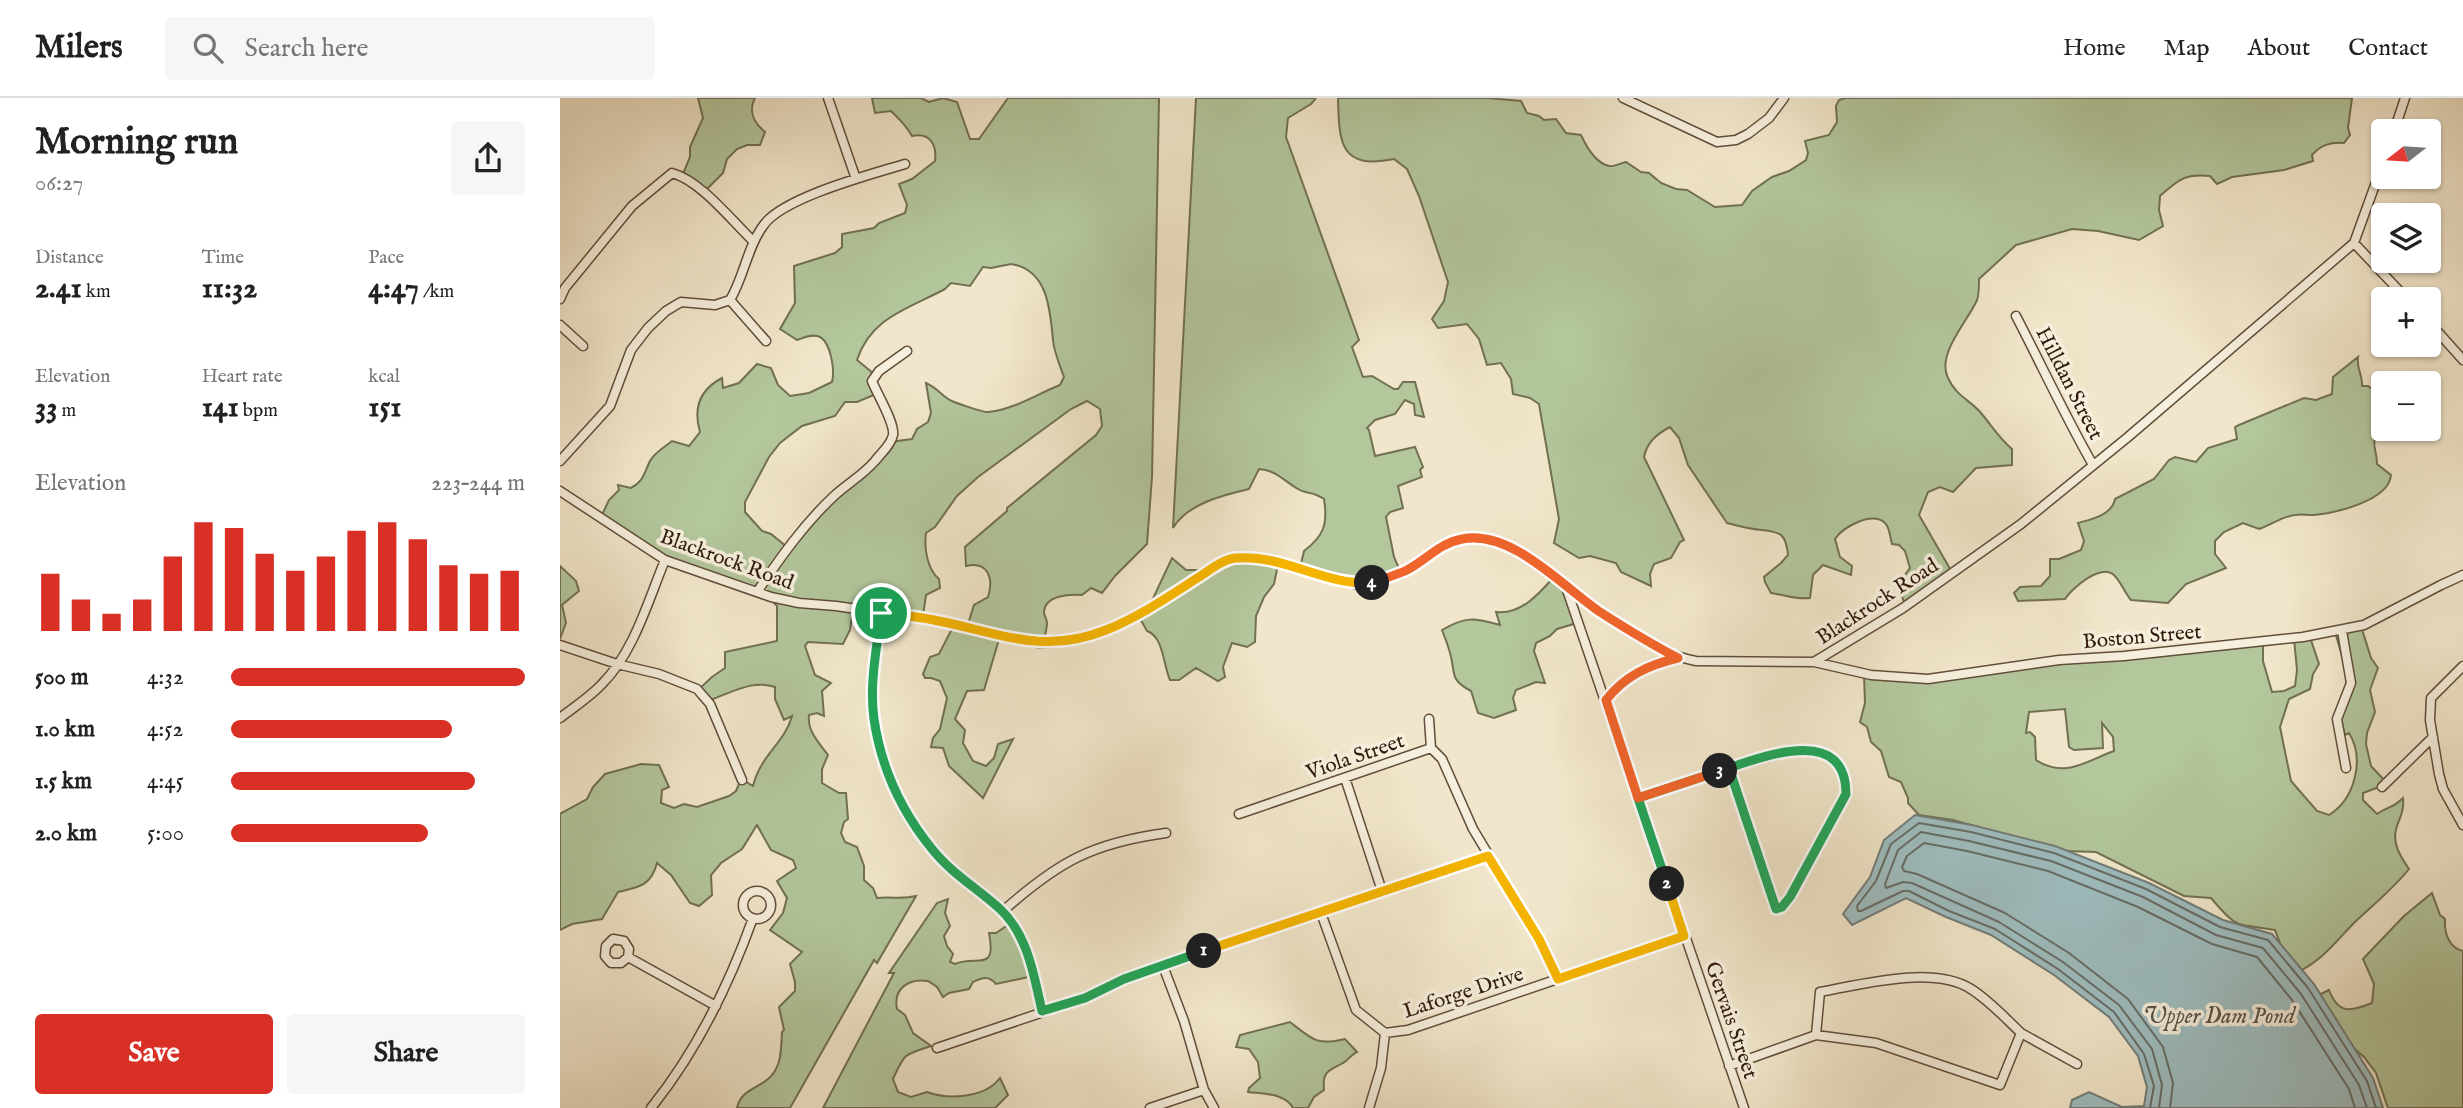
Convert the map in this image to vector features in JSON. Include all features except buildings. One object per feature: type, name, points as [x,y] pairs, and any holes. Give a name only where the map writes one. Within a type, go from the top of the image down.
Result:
[{"type":"street","points":[[828,98],[856,179]]},
{"type":"street","points":[[1623,98],[1717,142],[1736,140],[1748,134],[1769,118],[1784,98]]},
{"type":"street","points":[[2398,119],[2404,98]]},
{"type":"street","points":[[730,300],[753,241],[764,223],[780,209],[856,179],[905,164]]},
{"type":"street","points":[[560,299],[565,288],[632,206],[672,173],[682,175],[704,190],[753,241]]},
{"type":"street","name":"Blackrock Road","points":[[560,491],[665,560],[757,592],[799,603],[933,620],[1028,641],[1055,643],[1081,639],[1134,617],[1213,567],[1233,558],[1253,558],[1354,583],[1371,583],[1405,571],[1447,542],[1479,537],[1500,543],[1535,562],[1598,611],[1678,658],[1696,661],[1814,662],[1938,584],[2030,518],[2093,465],[2354,243],[2374,189]]},
{"type":"street","points":[[2354,243],[2396,287]]},
{"type":"street","points":[[730,300],[766,341]]},
{"type":"street","points":[[560,461],[610,406],[631,350],[648,328],[666,311],[681,302],[715,305],[730,300]]},
{"type":"street","name":"Hilldan Street","points":[[2016,316],[2093,465]]},
{"type":"street","points":[[560,325],[583,345]]},
{"type":"street","points":[[2441,335],[2463,360]]},
{"type":"street","points":[[757,592],[783,554],[834,495],[869,467],[891,442],[891,422],[872,381],[879,371],[906,351]]},
{"type":"street","points":[[560,718],[603,684],[631,644],[665,560]]},
{"type":"street","name":"Boston Street","points":[[1814,662],[1871,675],[1928,679],[2059,660],[2176,652],[2342,631],[2364,625],[2463,575]]},
{"type":"street","name":"Gervais Street","points":[[1566,586],[1744,1108]]},
{"type":"street","points":[[881,613],[874,679],[874,718],[881,755],[896,794],[933,851],[1003,911],[1020,935],[1032,967],[1042,1011]]},
{"type":"street","points":[[2342,631],[2351,683],[2337,719],[2346,768]]},
{"type":"street","points":[[560,645],[659,674],[697,689],[710,704],[743,780]]},
{"type":"street","points":[[1606,700],[1630,677],[1659,663],[1678,658]]},
{"type":"street","points":[[2463,666],[2431,698],[2430,720],[2444,789],[2463,825]]},
{"type":"street","points":[[1429,719],[1431,748]]},
{"type":"street","points":[[2382,787],[2433,737]]},
{"type":"street","name":"Viola Street","points":[[1239,814],[1431,748],[1441,759],[1457,797],[1488,856],[1527,919],[1558,979]]},
{"type":"street","points":[[1638,798],[1729,768],[1792,750],[1814,751],[1829,756],[1840,765],[1846,779],[1846,794],[1782,907],[1776,909],[1729,768]]},
{"type":"street","points":[[1345,778],[1382,891]]},
{"type":"street","points":[[1003,911],[1055,868],[1088,851],[1121,841],[1166,833]]},
{"type":"street","points":[[937,1048],[1085,998],[1124,979],[1488,856]]},
{"type":"street","name":"Laforge Drive","points":[[1321,913],[1356,1010],[1385,1033],[1408,1030],[1684,936]]},
{"type":"street","points":[[651,1108],[716,1006],[736,964],[753,918]]},
{"type":"street","points":[[628,957],[716,1006]]},
{"type":"street","points":[[1163,966],[1184,1021],[1204,1090],[1214,1108]]},
{"type":"street","points":[[1816,1035],[1820,992],[1913,978],[1948,979],[1969,988],[1993,1005],[2021,1033],[2077,1064]]},
{"type":"street","points":[[1369,1108],[1381,1069],[1385,1033]]},
{"type":"street","points":[[1729,1066],[1816,1035],[1876,1043],[2000,1085],[2021,1033]]},
{"type":"street","points":[[1150,1108],[1204,1090]]},
{"type":"green space","points":[[698,98],[755,98],[753,116],[765,132],[760,145],[747,145],[737,149],[727,159],[723,173],[705,191],[682,176],[690,157],[690,147],[703,118]]},
{"type":"green space","points":[[872,98],[921,98],[929,102],[943,98],[957,102],[970,139],[979,139],[1008,98],[1159,98],[1152,477],[1147,544],[1102,593],[1091,588],[1082,595],[1065,595],[1049,602],[1044,612],[1047,623],[1044,640],[1000,636],[984,690],[967,691],[955,719],[965,730],[963,743],[973,761],[986,766],[994,758],[998,744],[1013,739],[983,798],[949,766],[943,748],[931,747],[933,738],[940,729],[947,698],[940,681],[925,678],[923,674],[930,657],[939,654],[954,625],[968,624],[974,605],[988,597],[988,573],[980,566],[966,566],[965,547],[1007,511],[1007,508],[1096,435],[1102,426],[1100,409],[1087,401],[1071,409],[978,477],[957,496],[935,527],[926,533],[927,558],[939,579],[940,588],[926,595],[923,616],[853,609],[850,630],[843,644],[808,642],[805,646],[815,675],[831,683],[822,691],[824,716],[817,713],[809,715],[809,721],[814,736],[828,755],[822,769],[822,783],[839,793],[846,793],[848,819],[844,822],[841,833],[845,842],[857,847],[864,866],[864,880],[873,888],[877,898],[916,896],[877,963],[874,960],[790,1108],[737,1108],[747,1092],[768,1080],[775,1070],[784,1030],[779,1007],[795,991],[790,964],[802,952],[770,930],[783,913],[787,898],[777,881],[796,868],[793,860],[771,850],[757,825],[742,849],[721,863],[711,875],[712,895],[699,906],[690,903],[671,875],[657,863],[648,881],[638,887],[618,892],[602,919],[572,924],[560,930],[560,814],[587,799],[593,787],[605,774],[641,764],[659,765],[669,787],[662,790],[661,803],[674,808],[684,804],[697,807],[729,796],[736,791],[741,779],[753,786],[761,765],[784,734],[792,716],[784,720],[775,699],[775,687],[750,686],[710,700],[698,690],[725,668],[725,652],[777,641],[777,606],[764,593],[667,561],[600,519],[609,500],[619,490],[618,485],[631,488],[639,483],[652,458],[660,450],[672,441],[689,446],[700,432],[697,415],[700,400],[708,388],[722,378],[723,388],[739,383],[757,364],[771,368],[778,385],[790,396],[809,393],[832,382],[831,358],[824,340],[814,335],[797,340],[780,329],[795,303],[794,266],[835,253],[842,247],[842,234],[874,228],[879,223],[905,213],[907,205],[899,184],[912,179],[935,161],[935,150],[928,138],[912,136],[891,111],[875,113]],"holes":[[[1011,264],[1033,274],[1045,293],[1055,349],[1064,377],[1060,385],[1016,405],[988,412],[949,400],[926,383],[931,413],[928,422],[917,429],[912,439],[890,442],[868,468],[787,547],[771,534],[762,531],[745,512],[745,502],[769,457],[780,443],[802,426],[835,416],[845,402],[857,402],[876,394],[874,374],[857,360],[871,334],[892,316],[945,289],[951,283],[970,286],[983,267]]]},
{"type":"green space","points":[[1196,98],[1316,98],[1288,118],[1286,137],[1359,340],[1352,347],[1363,377],[1372,376],[1394,389],[1398,389],[1403,382],[1415,382],[1424,417],[1415,415],[1414,404],[1405,400],[1395,414],[1375,420],[1367,428],[1375,456],[1415,447],[1423,467],[1420,470],[1422,477],[1398,486],[1403,508],[1390,512],[1386,517],[1394,557],[1401,573],[1352,584],[1300,568],[1304,551],[1323,529],[1324,499],[1301,491],[1265,470],[1259,469],[1249,489],[1196,507],[1173,528]]},
{"type":"green space","points":[[1338,98],[1488,98],[1521,101],[1527,113],[1544,120],[1556,119],[1566,133],[1581,135],[1592,154],[1604,164],[1611,166],[1626,162],[1641,172],[1649,173],[1661,183],[1687,190],[1715,207],[1742,205],[1752,191],[1772,177],[1789,171],[1806,160],[1808,153],[1805,141],[1829,135],[1837,122],[1836,106],[1839,100],[1845,98],[2352,98],[2348,128],[2350,135],[2344,143],[2330,144],[2319,149],[2312,155],[2313,161],[2284,170],[2232,177],[2217,184],[2210,176],[2188,177],[2160,196],[2159,210],[2163,226],[2139,240],[2098,231],[2072,229],[2016,245],[1979,279],[1977,300],[1950,348],[1945,369],[1959,394],[1977,409],[2012,449],[2012,465],[1976,468],[1953,492],[1940,487],[1928,492],[1919,515],[1953,574],[1905,605],[1898,584],[1910,568],[1905,551],[1899,545],[1892,544],[1885,523],[1873,519],[1858,522],[1835,539],[1840,557],[1852,566],[1851,575],[1823,565],[1813,575],[1810,598],[1771,593],[1764,577],[1788,555],[1784,538],[1774,532],[1727,523],[1688,465],[1679,438],[1670,427],[1653,439],[1644,457],[1684,540],[1671,558],[1654,564],[1650,574],[1651,586],[1621,572],[1616,563],[1590,556],[1579,558],[1554,543],[1559,519],[1539,404],[1530,398],[1513,394],[1511,379],[1501,363],[1487,365],[1479,339],[1467,324],[1438,328],[1432,319],[1444,301],[1448,282],[1419,196],[1407,169],[1394,159],[1363,160],[1346,150],[1340,128]]},
{"type":"green space","points":[[2358,357],[2362,386],[2371,388],[2371,441],[2375,441],[2377,464],[2391,475],[2381,492],[2346,509],[2290,516],[2259,529],[2243,523],[2224,532],[2215,541],[2215,554],[2226,568],[2186,584],[2168,603],[2131,600],[2114,575],[2108,572],[2087,578],[2065,599],[2018,601],[2014,593],[2020,587],[2041,586],[2050,576],[2050,559],[2059,559],[2081,550],[2084,541],[2078,523],[2106,513],[2115,499],[2154,479],[2169,460],[2175,457],[2196,462],[2208,448],[2237,439],[2235,427],[2304,398],[2316,400],[2332,394],[2333,377]]},
{"type":"green space","points":[[1250,553],[1278,564],[1274,584],[1264,597],[1256,616],[1255,642],[1247,647],[1232,643],[1223,667],[1225,677],[1218,681],[1196,668],[1179,680],[1170,680],[1160,645],[1153,634],[1147,631],[1138,615],[1149,607],[1172,558],[1186,570],[1209,570]]},
{"type":"green space","points":[[560,566],[576,581],[579,591],[562,605],[566,623],[560,639]]},
{"type":"green space","points":[[1553,578],[1564,585],[1577,623],[1557,629],[1536,643],[1534,651],[1545,683],[1536,682],[1516,690],[1513,698],[1516,710],[1494,718],[1478,713],[1471,691],[1459,683],[1454,675],[1442,630],[1458,622],[1470,620],[1500,625],[1496,612],[1521,607]]},
{"type":"green space","points":[[2361,626],[2371,658],[2378,668],[2370,690],[2375,712],[2366,744],[2371,766],[2385,781],[2382,786],[2363,793],[2363,800],[2377,814],[2403,798],[2403,809],[2395,838],[2409,869],[2322,956],[2298,972],[2286,959],[2275,930],[2238,923],[2227,916],[2211,898],[2184,896],[2096,852],[2065,851],[1953,820],[1919,815],[1908,803],[1901,782],[1889,777],[1881,751],[1871,742],[1867,727],[1860,722],[1865,703],[1864,675],[1927,679],[2054,661],[2263,642],[2263,661],[2272,692],[2284,691],[2295,686],[2297,670],[2294,639],[2310,637],[2319,664],[2313,674],[2310,689],[2289,699],[2280,727],[2291,781],[2317,811],[2329,815],[2338,808],[2351,789],[2357,766],[2354,743],[2349,733],[2345,735],[2339,712],[2348,676],[2335,632]],"holes":[[[2065,709],[2069,747],[2074,750],[2103,748],[2102,723],[2113,737],[2114,751],[2066,768],[2056,768],[2036,760],[2035,737],[2030,732],[2026,733],[2029,712]]]},
{"type":"green space","points":[[2432,893],[2440,915],[2445,919],[2448,939],[2454,947],[2463,951],[2463,1108],[2388,1108],[2376,1073],[2364,1057],[2340,1037],[2317,996],[2329,990],[2336,1003],[2346,1009],[2372,1003],[2374,984],[2363,959],[2404,916]]},
{"type":"green space","points":[[948,899],[945,913],[950,926],[944,936],[953,954],[950,962],[955,964],[987,958],[991,946],[989,933],[996,933],[1011,923],[1033,976],[996,984],[988,978],[982,979],[973,982],[969,989],[943,997],[937,987],[928,981],[908,983],[897,996],[897,1009],[905,1015],[913,1033],[931,1046],[906,1056],[893,1079],[898,1092],[911,1097],[927,1092],[966,1096],[985,1090],[1000,1078],[1008,1095],[995,1108],[823,1108],[894,973],[889,973],[937,903]]},
{"type":"green space","points":[[1290,1022],[1321,1041],[1345,1039],[1357,1052],[1325,1075],[1324,1090],[1314,1097],[1308,1108],[1293,1108],[1285,1099],[1248,1092],[1260,1078],[1258,1062],[1249,1049],[1236,1047],[1240,1035]]},
{"type":"water","name":"Upper Dam Pond","points":[[1915,815],[1972,825],[2055,846],[2149,883],[2223,920],[2272,934],[2314,984],[2373,1078],[2383,1108],[2070,1108],[2072,1100],[2089,1092],[2122,1107],[2144,1106],[2147,1087],[2138,1056],[2109,1017],[2054,975],[1991,935],[1906,898],[1852,925],[1843,914],[1870,877],[1884,840]]},
{"type":"route","points":[[881,613],[874,679],[874,718],[881,755],[896,794],[933,851],[1003,911],[1020,935],[1032,967],[1042,1011],[1085,998],[1124,979],[1267,929],[1488,856],[1539,939],[1558,979],[1684,936],[1638,798],[1729,768],[1776,909],[1782,907],[1790,897],[1846,794],[1846,779],[1840,765],[1829,756],[1814,751],[1792,750],[1764,757],[1729,768],[1683,784],[1638,798],[1606,700],[1616,687],[1630,677],[1659,663],[1678,658],[1598,611],[1535,562],[1500,543],[1479,537],[1447,542],[1405,571],[1371,583],[1354,583],[1253,558],[1233,558],[1213,567],[1134,617],[1081,639],[1055,643],[1038,643],[933,620],[881,613]]}]
